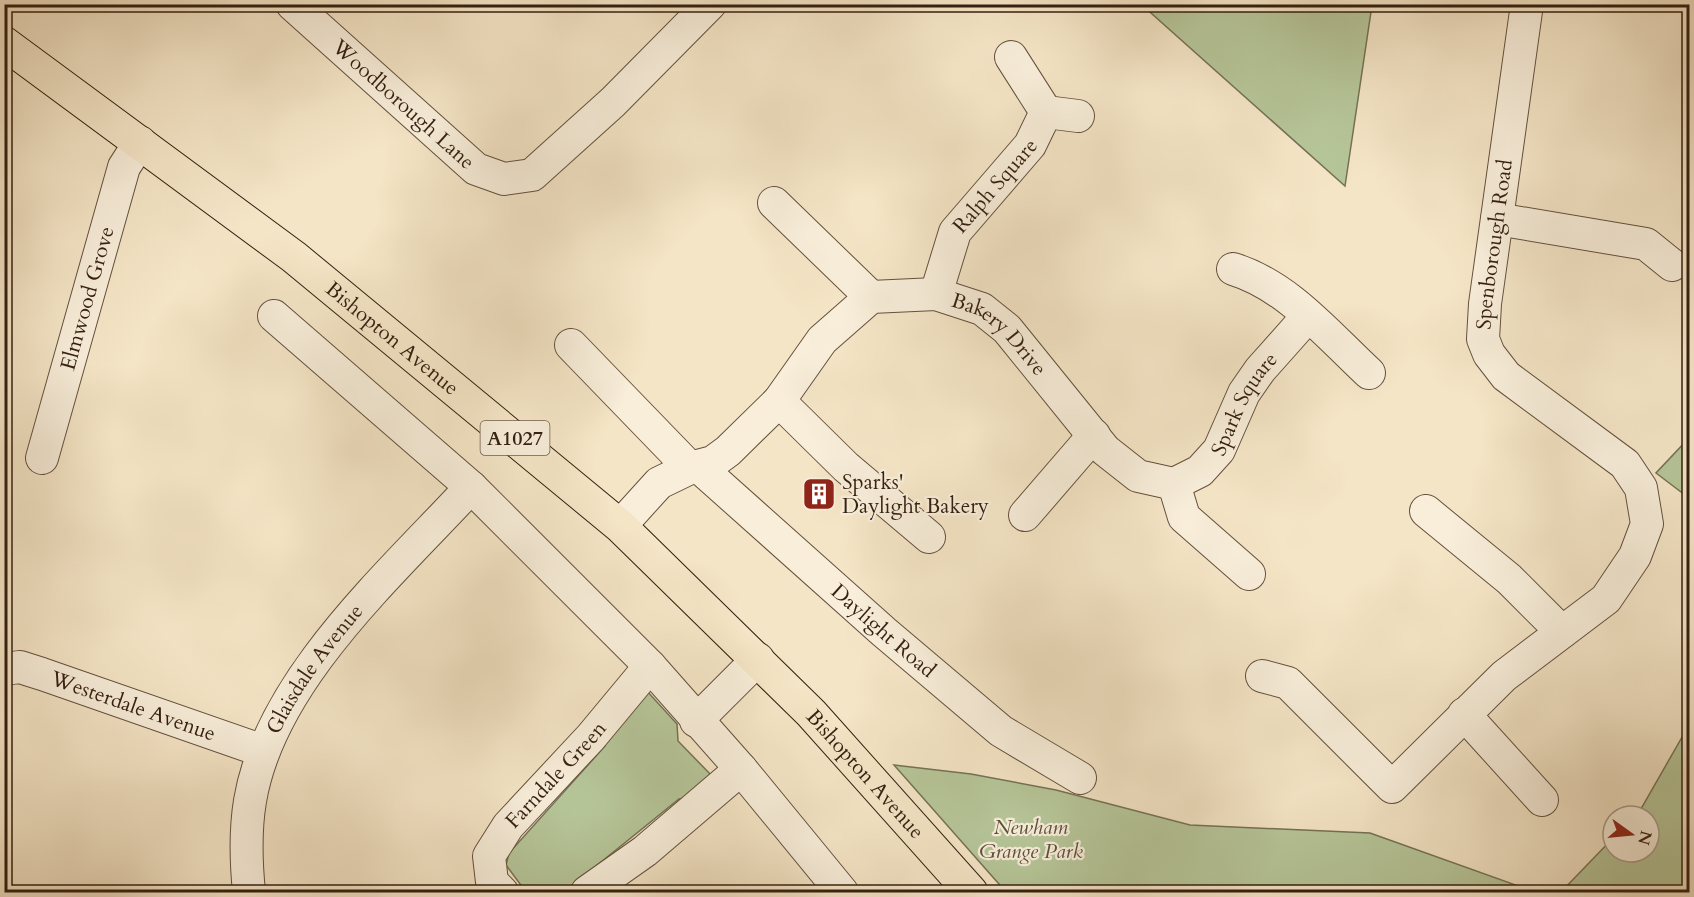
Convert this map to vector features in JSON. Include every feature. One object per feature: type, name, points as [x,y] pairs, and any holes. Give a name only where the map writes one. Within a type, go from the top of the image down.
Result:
[{"type":"main road","name":"Bishopton Avenue","points":[[4,43],[294,257],[620,526],[758,659],[851,757],[970,892]]},
{"type":"street","name":"Woodborough Lane","points":[[292,4],[476,170],[504,179],[532,175],[613,102],[704,7]]},
{"type":"street","name":"Spenborough Road","points":[[1262,676],[1288,683],[1392,787],[1504,676],[1606,599],[1635,556],[1647,524],[1641,488],[1625,464],[1506,376],[1489,354],[1483,339],[1485,304],[1527,4]]},
{"type":"street","name":"Ralph Square","points":[[1011,57],[1046,112]]},
{"type":"street","name":"Ralph Square","points":[[1046,112],[1078,116]]},
{"type":"street","name":"Ralph Square","points":[[936,294],[955,232],[1030,145],[1046,112]]},
{"type":"street","name":"Elmwood Grove","points":[[42,458],[124,167],[140,142]]},
{"type":"street","points":[[620,526],[659,483],[694,467],[713,462],[728,451],[779,401],[822,340],[871,297],[774,203]]},
{"type":"street","points":[[1497,219],[1646,244],[1672,265]]},
{"type":"street","points":[[1233,269],[1256,276],[1279,290],[1369,373]]},
{"type":"street","name":"Bakery Drive","points":[[871,297],[936,294],[982,309],[1007,329],[1105,450],[1138,476],[1174,484]]},
{"type":"street","points":[[274,316],[471,488],[650,666],[696,721],[741,769],[842,892]]},
{"type":"street","name":"Spark Square","points":[[1174,484],[1200,471],[1219,450],[1244,393],[1260,370],[1308,316]]},
{"type":"street","points":[[571,345],[694,467]]},
{"type":"street","points":[[779,401],[846,467],[929,537]]},
{"type":"street","points":[[1025,515],[1094,435]]},
{"type":"street","name":"Daylight Road","points":[[694,467],[1001,731],[1080,778]]},
{"type":"street","points":[[1174,484],[1184,518],[1249,574]]},
{"type":"street","name":"Glaisdale Avenue","points":[[249,892],[246,856],[250,801],[263,751],[296,685],[341,628],[471,488]]},
{"type":"street","points":[[1426,511],[1509,579],[1562,632]]},
{"type":"street","points":[[696,721],[758,659]]},
{"type":"street","name":"Farndale Green","points":[[502,892],[492,882],[489,856],[508,826],[591,736],[650,666]]},
{"type":"street","name":"Westerdale Avenue","points":[[4,669],[20,667],[263,751]]},
{"type":"street","points":[[1464,714],[1542,800]]},
{"type":"street","points":[[587,892],[645,851],[741,769]]},
{"type":"green space","points":[[1142,5],[1372,5],[1345,186]]},
{"type":"green space","points":[[1689,438],[1689,498],[1656,473]]},
{"type":"green space","points":[[646,690],[677,724],[678,741],[712,776],[692,797],[679,799],[564,892],[526,892],[506,865],[509,853],[605,746],[610,726]]},
{"type":"green space","points":[[1689,725],[1689,892],[1561,892],[1601,850],[1601,864],[1661,864],[1661,804],[1644,804]]},
{"type":"green space","name":"Newham Grange Park","points":[[894,765],[971,774],[1056,790],[1190,825],[1370,833],[1535,892],[1006,892]]},
{"type":"place","name":"Sparks' Daylight Bakery","points":[[819,494]]}]
